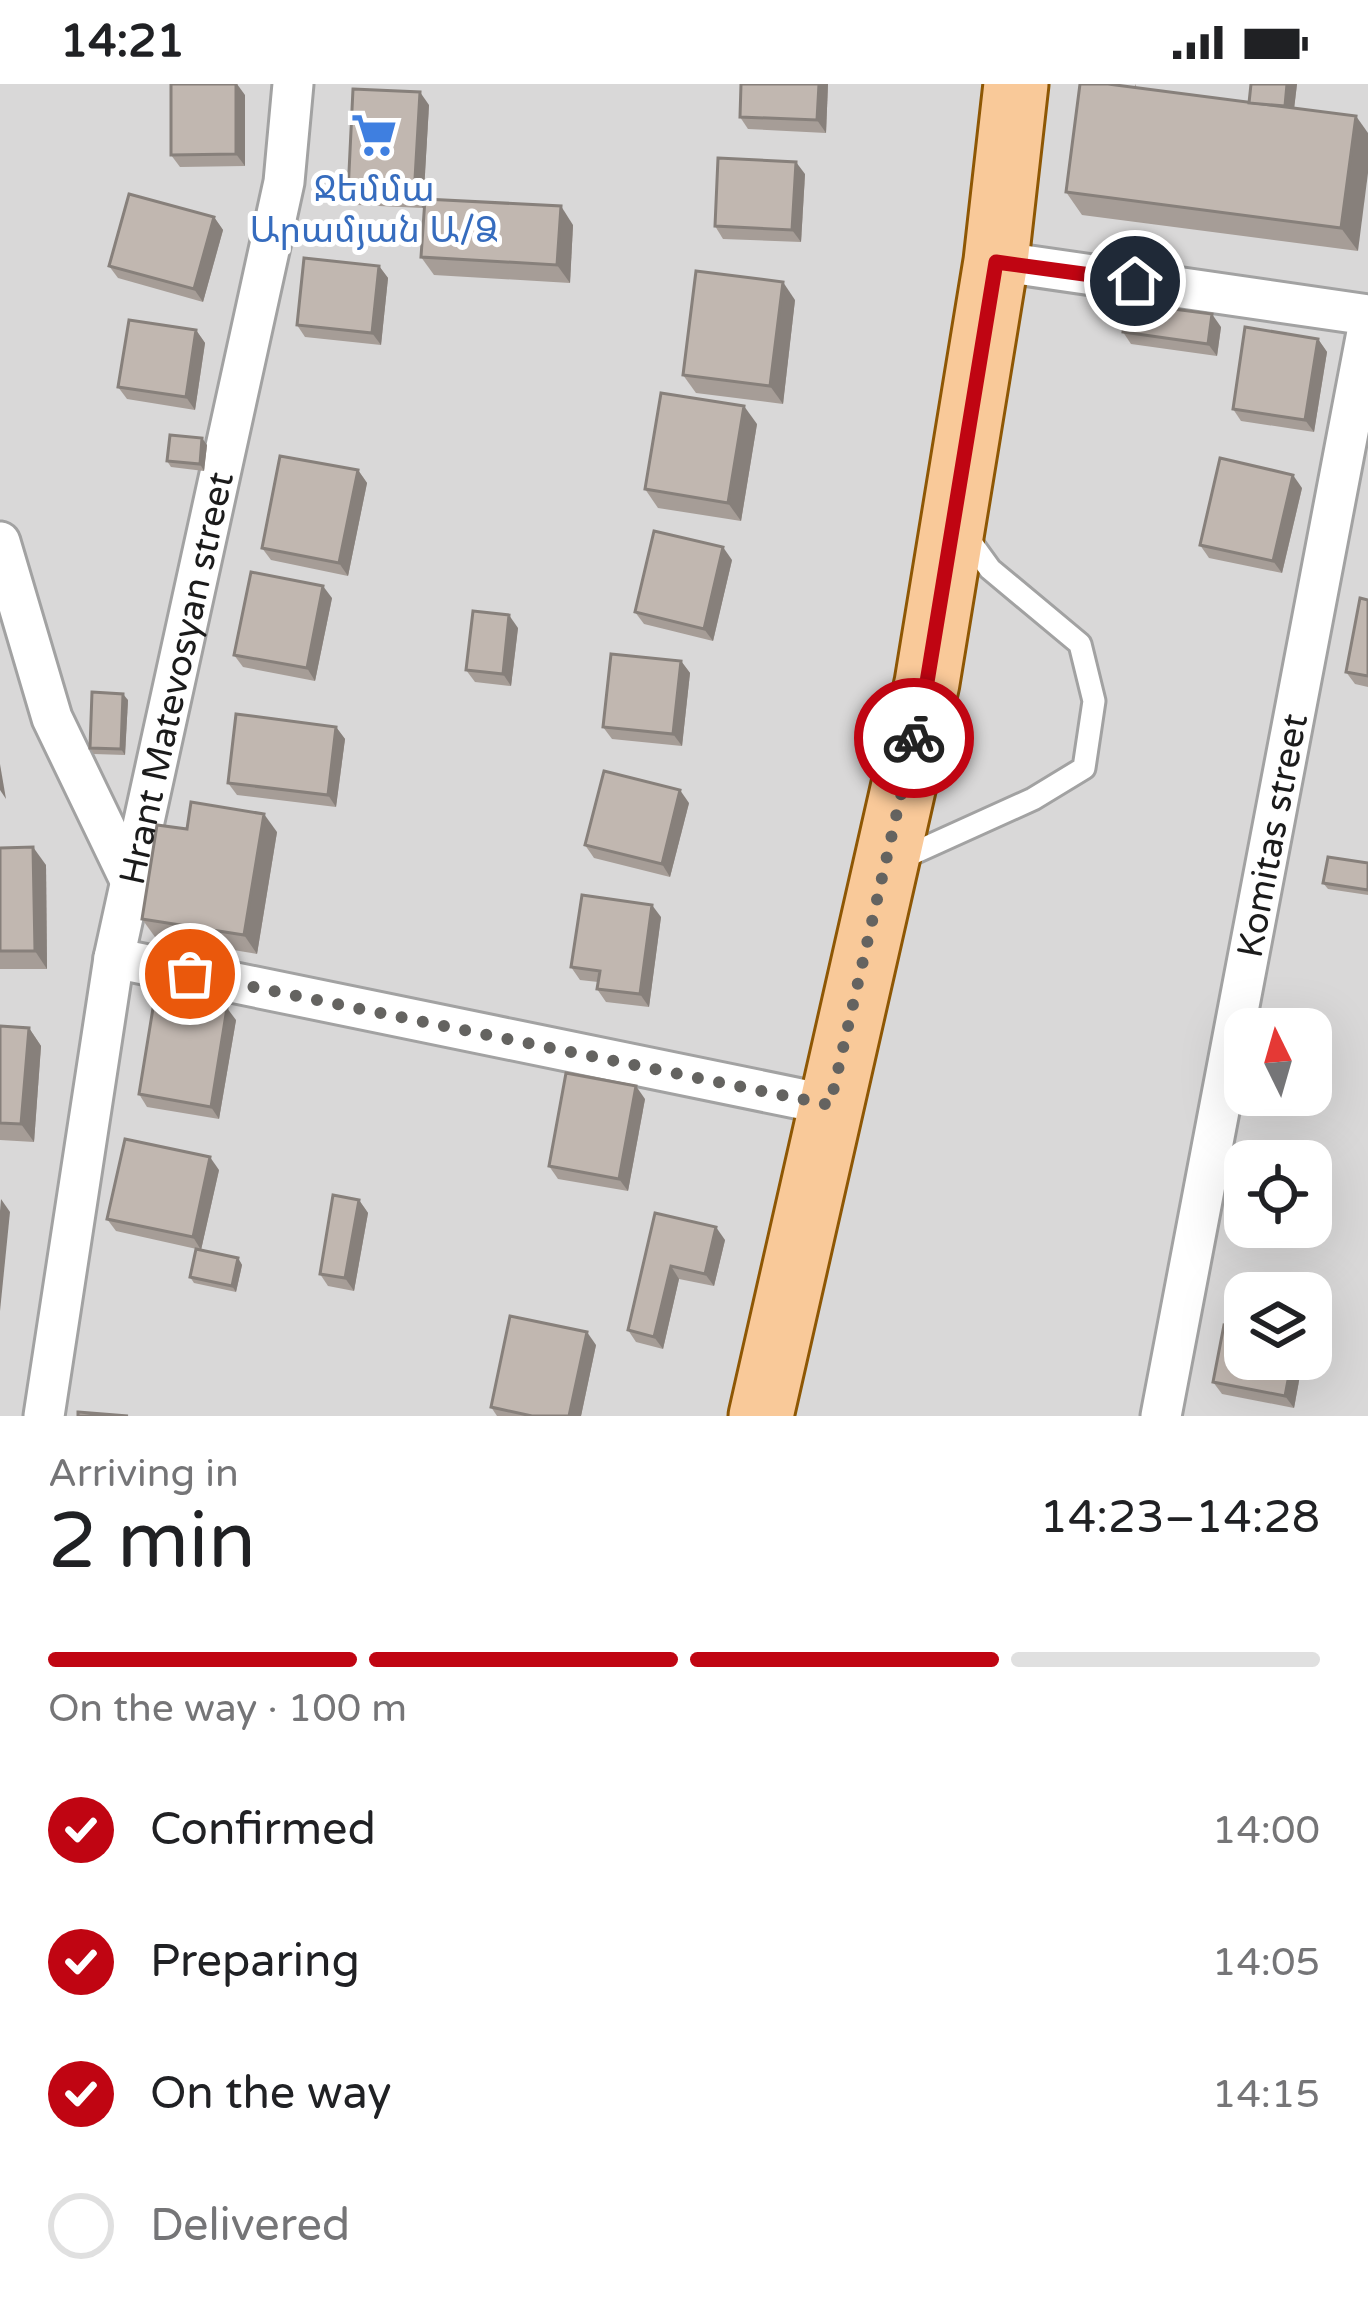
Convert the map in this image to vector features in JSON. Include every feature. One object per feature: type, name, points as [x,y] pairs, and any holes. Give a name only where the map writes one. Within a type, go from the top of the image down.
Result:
[{"type":"main road","points":[[761,1416],[927,682],[996,262],[1016,84]]},
{"type":"street","name":"Hrant Matevosyan street","points":[[44,1416],[114,958],[284,182],[292,84]]},
{"type":"street","points":[[996,262],[1368,315]]},
{"type":"street","name":"Komitas street","points":[[1161,1416],[1368,327]]},
{"type":"street","points":[[0,542],[52,718],[131,882]]},
{"type":"street","points":[[114,958],[830,1105]]},
{"type":"lane","points":[[885,866],[1033,799],[1084,768],[1094,701],[1080,644],[990,569],[954,519]]},
{"type":"shaded area","points":[[0,84],[1368,84],[1368,1416],[0,1416]]},
{"type":"building","points":[[171,84],[236,84],[236,154],[171,155]]},
{"type":"building","points":[[741,84],[819,84],[817,120],[740,117]]},
{"type":"building","points":[[1080,84],[1356,116],[1341,228],[1066,192]]},
{"type":"building","points":[[1251,84],[1287,84],[1285,106],[1249,103]]},
{"type":"building","points":[[353,89],[420,92],[414,196],[348,193]]},
{"type":"building","points":[[718,158],[796,162],[792,230],[715,226]]},
{"type":"building","points":[[129,194],[214,217],[194,289],[109,266]]},
{"type":"building","points":[[425,199],[561,206],[557,265],[421,257]]},
{"type":"building","points":[[304,258],[379,266],[372,333],[297,325]]},
{"type":"building","points":[[696,271],[783,282],[770,386],[683,375]]},
{"type":"building","points":[[1127,303],[1212,314],[1208,344],[1123,332]]},
{"type":"building","points":[[129,320],[196,330],[186,397],[118,387]]},
{"type":"building","points":[[1245,327],[1318,339],[1305,420],[1233,409]]},
{"type":"building","points":[[661,393],[744,406],[728,503],[645,489]]},
{"type":"building","points":[[170,435],[202,438],[200,464],[167,461]]},
{"type":"building","points":[[280,456],[358,470],[339,563],[262,548]]},
{"type":"building","points":[[1220,458],[1293,475],[1273,561],[1200,545]]},
{"type":"building","points":[[654,531],[723,547],[704,629],[635,612]]},
{"type":"building","points":[[251,572],[323,586],[307,668],[234,655]]},
{"type":"building","points":[[1360,598],[1368,600],[1368,676],[1346,672]]},
{"type":"building","points":[[473,611],[509,615],[503,674],[466,670]]},
{"type":"building","points":[[611,654],[681,661],[673,734],[603,727]]},
{"type":"building","points":[[92,692],[123,694],[121,749],[90,748]]},
{"type":"building","points":[[236,714],[336,727],[328,795],[228,783]]},
{"type":"building","points":[[604,771],[680,790],[662,864],[585,845]]},
{"type":"building","points":[[191,802],[264,814],[244,935],[142,919],[157,825],[187,829]]},
{"type":"building","points":[[33,847],[35,951],[0,951],[0,848]]},
{"type":"building","points":[[1328,857],[1368,863],[1368,890],[1323,883]]},
{"type":"building","points":[[582,895],[652,905],[640,994],[597,989],[600,971],[571,967]]},
{"type":"building","points":[[155,996],[227,1008],[211,1107],[139,1094]]},
{"type":"building","points":[[0,1026],[29,1028],[21,1124],[0,1123]]},
{"type":"building","points":[[566,1073],[636,1086],[619,1179],[549,1166]]},
{"type":"building","points":[[125,1139],[210,1157],[193,1237],[107,1219]]},
{"type":"building","points":[[333,1195],[359,1200],[345,1278],[320,1274]]},
{"type":"building","points":[[655,1213],[716,1227],[705,1274],[671,1266],[654,1337],[628,1330]]},
{"type":"building","points":[[196,1249],[238,1258],[232,1286],[190,1277]]},
{"type":"building","points":[[510,1316],[587,1332],[569,1416],[532,1416],[491,1407]]},
{"type":"building","points":[[1224,1325],[1224,1380],[1288,1380],[1285,1396],[1213,1382]]},
{"type":"building","points":[[78,1412],[128,1416],[78,1416]]},
{"type":"way so far","points":[[190,974],[830,1105],[914,738]]},
{"type":"place","name":"Ջեմմա Արամյան Ա/Ձ","points":[[374,135]]},
{"type":"route","points":[[914,738],[996,262],[1135,281]]}]
